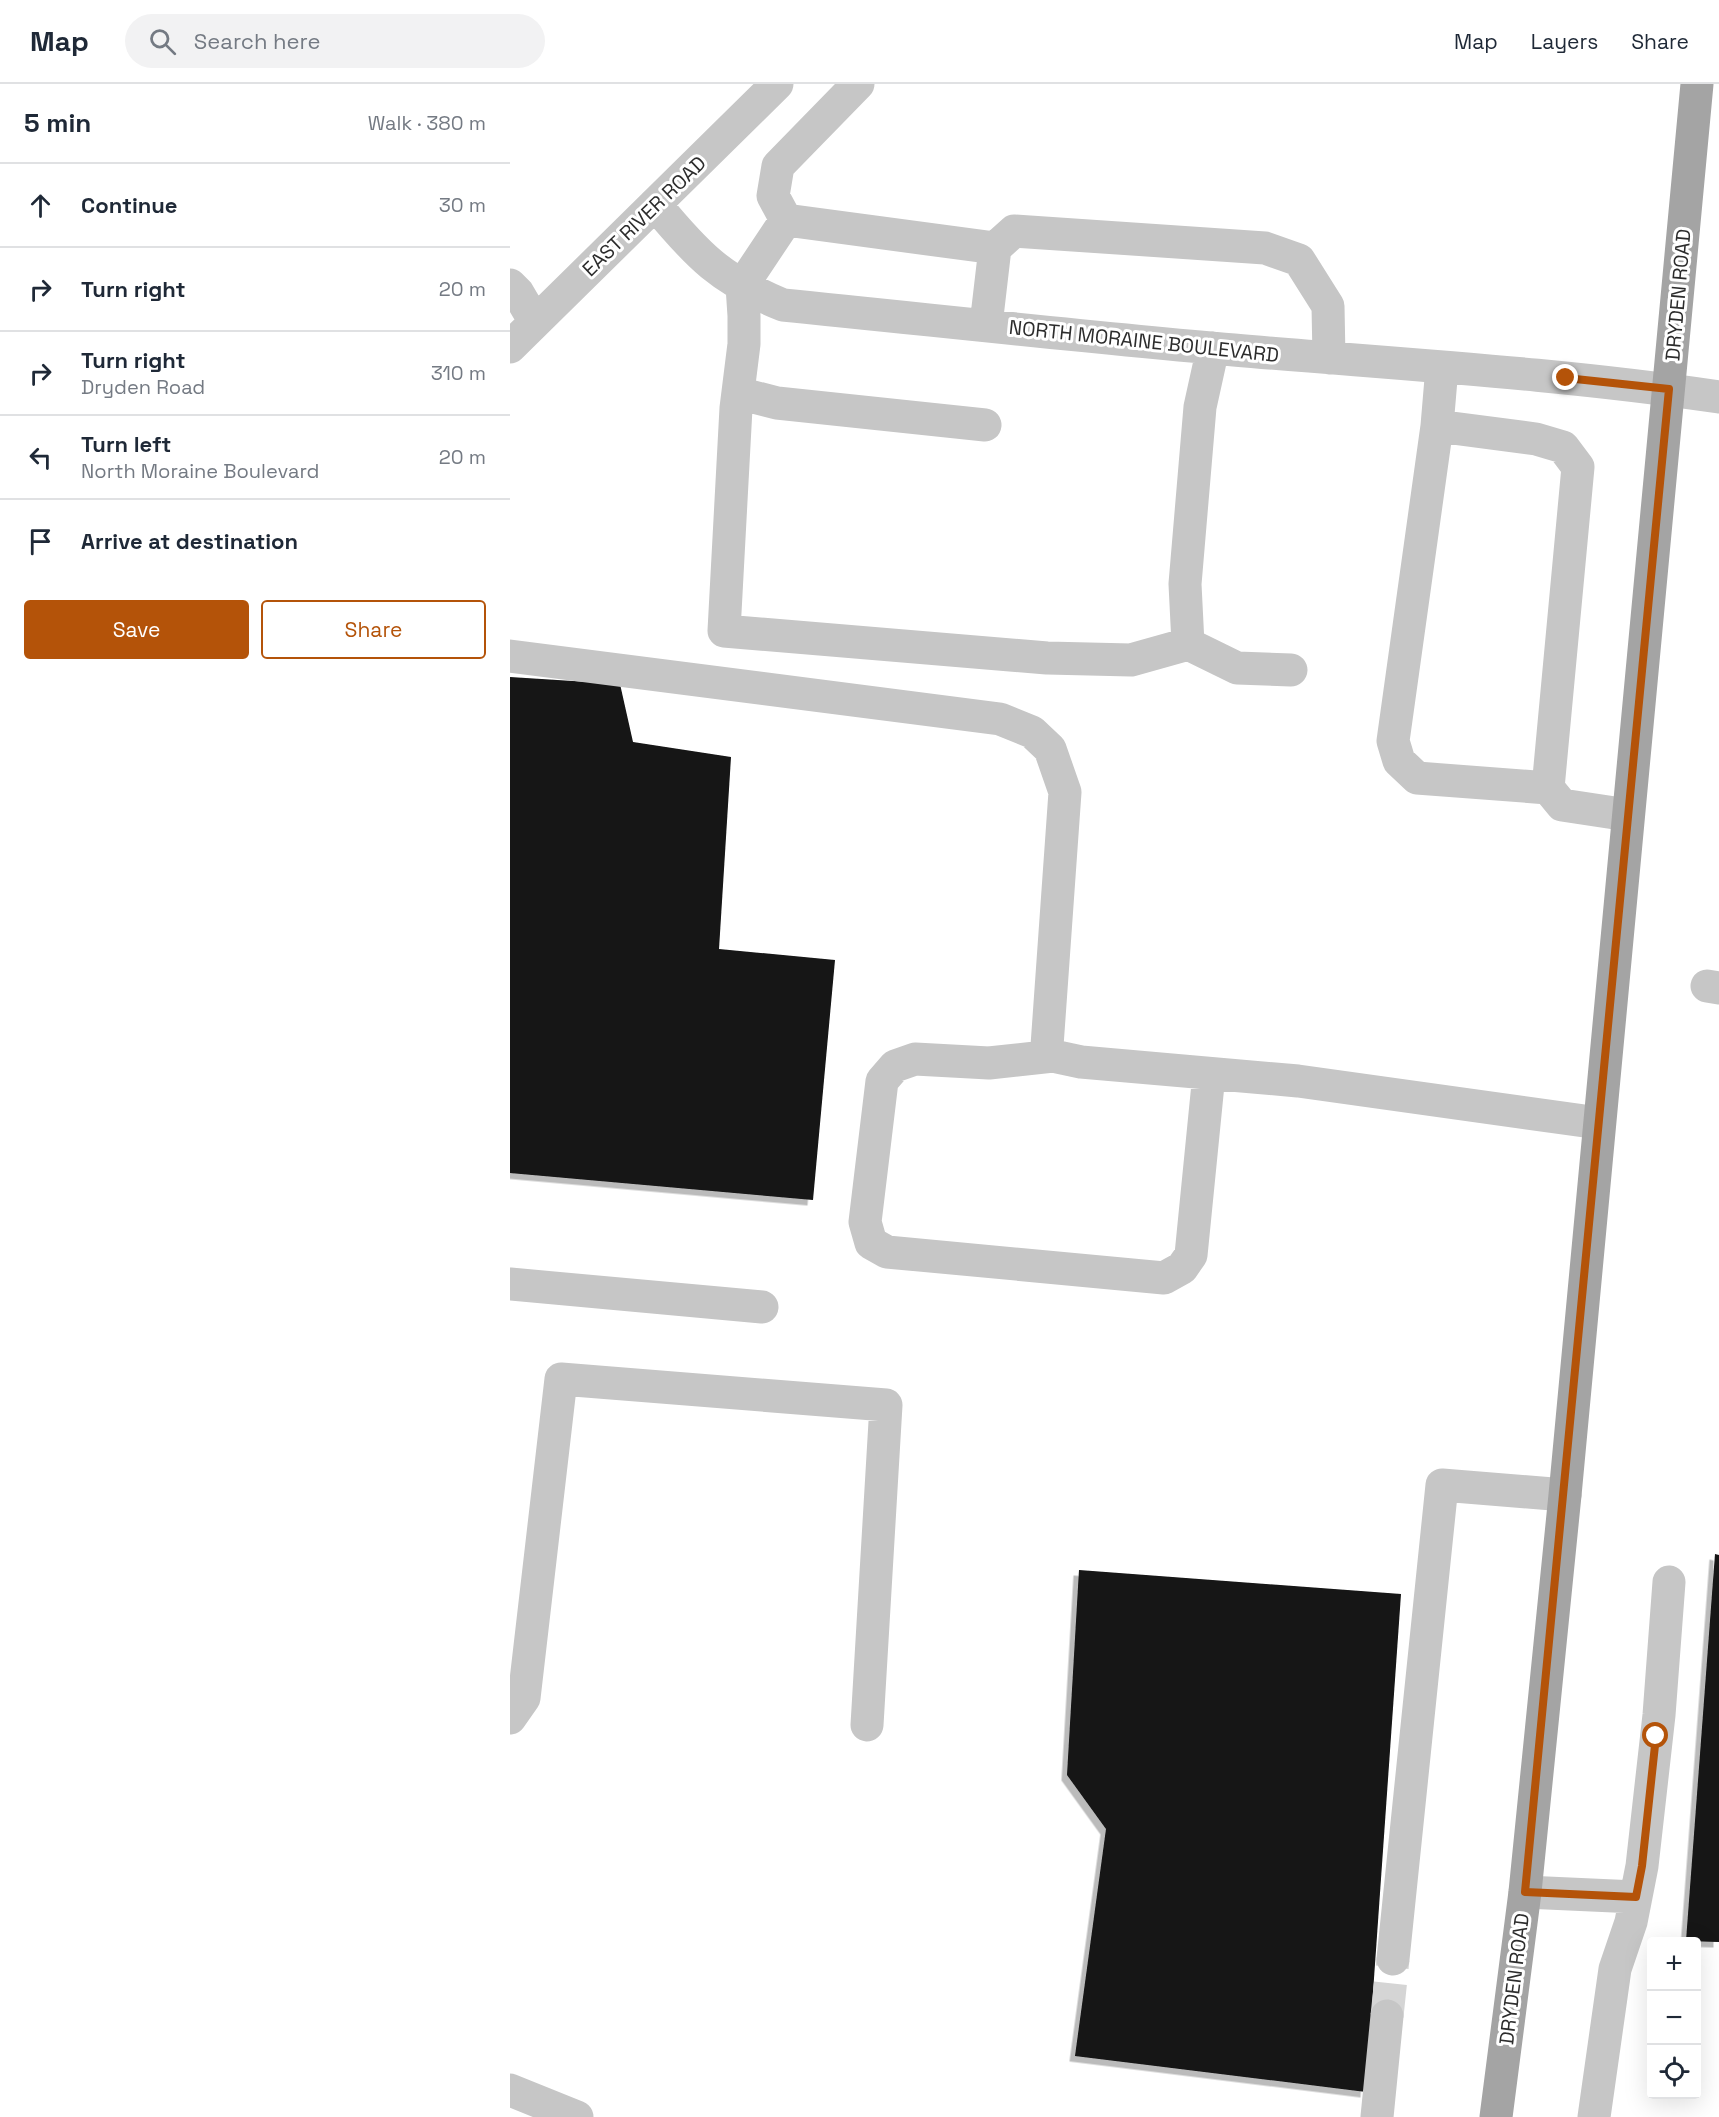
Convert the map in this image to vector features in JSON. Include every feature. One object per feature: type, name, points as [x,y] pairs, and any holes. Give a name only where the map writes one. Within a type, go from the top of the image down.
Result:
[{"type":"main road","name":"DRYDEN ROAD","points":[[1496,2117],[1525,1892],[1698,84]]},
{"type":"street","name":"EAST RIVER ROAD","points":[[510,347],[777,84]]},
{"type":"street","points":[[786,220],[773,196],[778,166],[858,84]]},
{"type":"street","name":"NORTH MORAINE BOULEVARD","points":[[656,204],[689,245],[717,270],[752,293],[783,305],[1213,348],[1669,389],[1719,397]]},
{"type":"street","points":[[786,220],[995,248]]},
{"type":"street","points":[[786,220],[742,286],[744,344],[738,393],[724,631],[1047,658],[1131,660],[1188,644],[1237,668],[1291,670]]},
{"type":"street","points":[[986,325],[995,248],[1014,231],[1265,248],[1299,260],[1328,306],[1329,358]]},
{"type":"street","points":[[510,285],[518,293],[535,322]]},
{"type":"street","points":[[1188,644],[1185,584],[1200,407],[1213,348]]},
{"type":"street","points":[[1442,367],[1437,426],[1393,741],[1399,761],[1417,778],[1548,788]]},
{"type":"street","points":[[738,393],[777,403],[985,425]]},
{"type":"street","points":[[1437,426],[1545,442],[1563,447],[1578,467],[1548,788],[1562,805],[1628,815]]},
{"type":"street","points":[[510,657],[1000,719],[1032,732],[1050,749],[1065,792],[1047,1046],[1053,1056]]},
{"type":"street","points":[[1209,1074],[1191,1254],[1182,1268],[1164,1278],[887,1252],[871,1243],[865,1222],[882,1081],[895,1066],[915,1059],[989,1063],[1053,1056],[1081,1062],[1309,1083],[1599,1123]]},
{"type":"street","points":[[510,1284],[762,1308]]},
{"type":"street","points":[[510,1718],[524,1698],[561,1379],[886,1405],[867,1725]]},
{"type":"street","points":[[1393,1959],[1442,1485],[1564,1495]]},
{"type":"street","points":[[1594,2117],[1615,1969],[1631,1922],[1642,1866],[1658,1726],[1669,1582]]},
{"type":"street","points":[[1525,1892],[1636,1897]]},
{"type":"street","points":[[1377,2117],[1387,2016]]},
{"type":"street","points":[[510,2090],[577,2117]]},
{"type":"building","points":[[510,677],[620,684],[633,742],[731,757],[719,949],[835,960],[813,1200],[510,1173]]},
{"type":"building","points":[[1715,1554],[1719,1555],[1719,1942],[1701,1941],[1701,1937],[1686,1937]]},
{"type":"building","points":[[1079,1570],[1401,1594],[1366,2092],[1075,2056],[1106,1829],[1067,1775]]},
{"type":"tunnel","points":[[1387,2016],[1393,1959]]},
{"type":"route","points":[[1566,378],[1669,389],[1525,1892],[1636,1897],[1642,1866],[1656,1736]]}]
